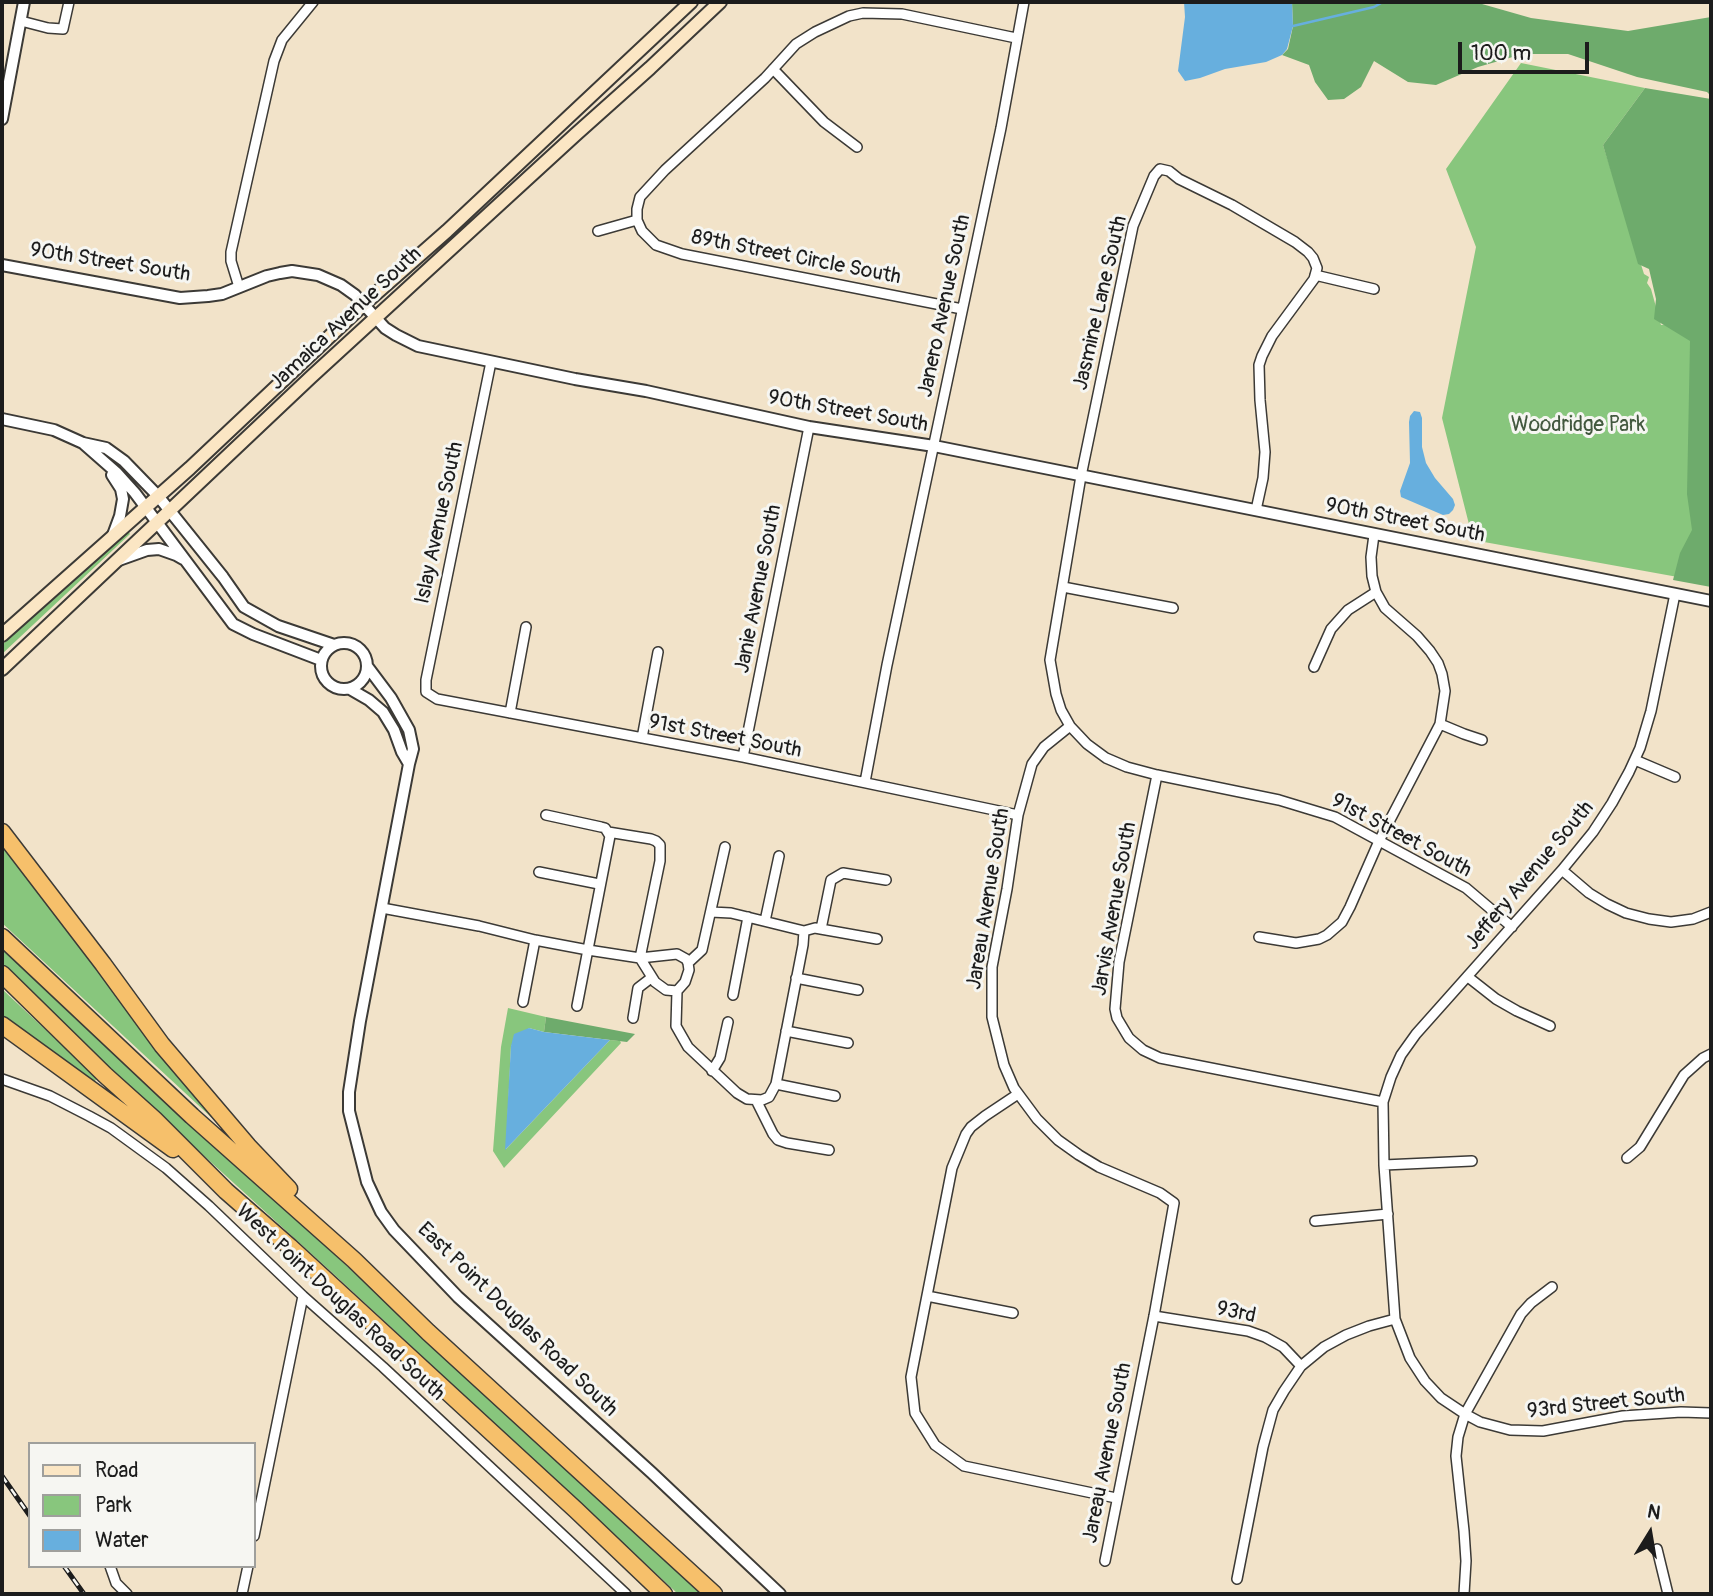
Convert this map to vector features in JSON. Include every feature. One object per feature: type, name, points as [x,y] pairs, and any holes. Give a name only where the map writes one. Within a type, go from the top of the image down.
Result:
[{"type":"highway","points":[[2,832],[162,1045],[248,1146],[354,1260]]},
{"type":"highway","points":[[2,937],[192,1116],[354,1260],[458,1360],[714,1594]]},
{"type":"highway","points":[[2,974],[226,1191],[576,1510],[664,1594]]},
{"type":"highway","points":[[2,1025],[181,1154],[197,1162]]},
{"type":"main road","name":"Jamaica Avenue South","points":[[2,635],[158,496],[363,304],[457,222],[691,2]]},
{"type":"main road","name":"Jamaica Avenue South","points":[[2,669],[376,318],[720,2]]},
{"type":"street","points":[[2,119],[24,2]]},
{"type":"street","points":[[21,21],[63,29],[69,2]]},
{"type":"street","points":[[239,287],[231,252],[274,61],[282,40],[313,2]]},
{"type":"street","name":"Janero Avenue South","points":[[865,782],[887,665],[1001,128],[1024,2]]},
{"type":"street","points":[[598,231],[637,220],[640,197],[665,170],[796,44],[849,16],[863,13],[902,14],[1016,38]]},
{"type":"street","points":[[773,69],[824,122],[857,147]]},
{"type":"street","name":"Jasmine Lane South","points":[[1082,476],[1133,226],[1154,176],[1160,169],[1169,171],[1179,179],[1232,205],[1295,242],[1313,258],[1317,268],[1315,275]]},
{"type":"street","name":"89th Street Circle South","points":[[637,220],[642,231],[656,245],[682,254],[962,309]]},
{"type":"street","name":"90th Street South","points":[[2,265],[180,298],[222,294],[280,273],[292,271],[318,275],[341,285],[396,335],[418,346],[646,391],[809,427],[934,446],[1711,601]]},
{"type":"street","points":[[1256,510],[1265,452],[1259,376],[1262,356],[1272,336],[1315,275],[1374,289]]},
{"type":"street","name":"Islay Avenue South","points":[[426,692],[425,680],[491,362]]},
{"type":"street","points":[[2,419],[54,430],[83,443],[106,448],[124,461],[158,496],[244,607],[278,626],[334,645]]},
{"type":"street","name":"Janie Avenue South","points":[[743,757],[809,427]]},
{"type":"street","points":[[83,443],[122,478],[146,506],[233,624],[321,660]]},
{"type":"street","points":[[102,462],[121,489],[123,499],[113,536]]},
{"type":"street","points":[[1070,726],[1056,694],[1050,660],[1082,476]]},
{"type":"street","points":[[1259,937],[1296,943],[1319,939],[1342,922],[1378,841],[1440,724],[1445,691],[1442,674],[1438,663],[1417,636],[1385,608],[1376,592],[1371,557],[1374,535]]},
{"type":"street","points":[[117,561],[147,550],[159,549],[187,562]]},
{"type":"street","points":[[1063,587],[1173,608]]},
{"type":"street","points":[[1314,667],[1331,629],[1348,610],[1376,592]]},
{"type":"street","name":"Jeffery Avenue South","points":[[1465,1415],[1441,1398],[1424,1381],[1410,1358],[1395,1319],[1384,1165],[1383,1101],[1401,1055],[1416,1034],[1562,870],[1593,832],[1612,803],[1635,760],[1651,711],[1675,594]]},
{"type":"street","points":[[510,713],[526,627]]},
{"type":"street","points":[[351,644],[363,652],[367,666],[362,680],[350,689],[328,684],[321,669],[324,654],[334,645],[351,644]]},
{"type":"street","points":[[642,738],[658,652]]},
{"type":"street","name":"East Point Douglas Road South","points":[[367,666],[391,698],[409,730],[414,749],[360,1021],[349,1092],[349,1111],[367,1182],[381,1212],[394,1230],[458,1297],[652,1473],[780,1594]]},
{"type":"street","points":[[350,689],[383,712],[409,764]]},
{"type":"street","name":"91st Street South","points":[[426,692],[437,699],[743,757],[1018,815]]},
{"type":"street","points":[[1440,724],[1482,740]]},
{"type":"street","name":"91st Street South","points":[[1070,726],[1087,744],[1106,758],[1127,767],[1279,800],[1335,817],[1466,888],[1512,927]]},
{"type":"street","name":"Jareau Avenue South","points":[[1070,726],[1044,747],[1032,764],[1018,815],[990,992],[992,1017],[1004,1065],[1014,1088],[1037,1119],[1058,1140],[1079,1155],[1099,1167],[1160,1193],[1174,1203],[1105,1561]]},
{"type":"street","points":[[1635,760],[1675,777]]},
{"type":"street","name":"Jarvis Avenue South","points":[[1157,775],[1119,962],[1115,1009],[1117,1018],[1129,1038],[1143,1050],[1160,1058],[1383,1101]]},
{"type":"street","points":[[546,815],[601,827],[608,832],[651,839],[660,845],[660,861],[640,958],[655,982],[666,990],[677,991]]},
{"type":"street","points":[[577,1006],[610,836],[608,832]]},
{"type":"street","points":[[688,962],[702,950],[725,848]]},
{"type":"street","points":[[765,921],[779,856]]},
{"type":"street","points":[[1562,870],[1589,892],[1626,913],[1671,922],[1693,919],[1711,912]]},
{"type":"street","points":[[540,872],[599,884]]},
{"type":"street","points":[[821,929],[831,880],[843,873],[886,880]]},
{"type":"street","points":[[382,908],[588,950],[640,958],[677,954],[686,959],[689,970],[685,982],[677,991],[676,1026],[688,1047],[712,1071],[737,1093],[756,1100],[769,1097],[776,1084],[804,931]]},
{"type":"street","points":[[711,912],[731,913],[804,931],[815,928],[877,939]]},
{"type":"street","points":[[733,995],[748,917]]},
{"type":"street","points":[[523,1002],[535,940]]},
{"type":"street","name":"Jeffery Avenue South","points":[[1468,977],[1496,999],[1550,1026]]},
{"type":"street","points":[[633,1018],[638,988],[651,978]]},
{"type":"street","points":[[796,978],[858,989]]},
{"type":"street","points":[[712,1071],[720,1058],[727,1022]]},
{"type":"street","points":[[786,1031],[848,1043]]},
{"type":"street","points":[[1627,1158],[1640,1147],[1684,1076],[1711,1054]]},
{"type":"street","name":"West Point Douglas Road South","points":[[2,1079],[50,1097],[111,1128],[173,1174],[626,1594]]},
{"type":"street","points":[[776,1084],[835,1097]]},
{"type":"street","points":[[1018,1094],[971,1127],[953,1168],[911,1377],[915,1413],[934,1445],[964,1466],[1116,1498]]},
{"type":"street","points":[[756,1100],[778,1140],[829,1150]]},
{"type":"street","points":[[1384,1165],[1472,1161]]},
{"type":"street","points":[[1315,1221],[1388,1214]]},
{"type":"street","points":[[1464,1594],[1466,1561],[1455,1456],[1458,1437],[1465,1415],[1521,1314],[1552,1287]]},
{"type":"street","points":[[256,1520],[303,1296]]},
{"type":"street","points":[[927,1296],[1013,1313]]},
{"type":"street","name":"93rd","points":[[1154,1316],[1248,1331],[1283,1347],[1301,1366]]},
{"type":"street","points":[[1237,1578],[1263,1447],[1273,1410],[1284,1391],[1301,1366],[1324,1347],[1368,1326],[1395,1319]]},
{"type":"street","name":"93rd Street South","points":[[1465,1415],[1510,1430],[1543,1431],[1623,1416],[1711,1412]]},
{"type":"street","points":[[1657,1549],[1668,1594]]},
{"type":"street","points":[[110,1568],[116,1583],[127,1594]]},
{"type":"street","points":[[242,1594],[248,1568]]},
{"type":"green space","points":[[1292,2],[1475,2],[1531,18],[1628,31],[1711,17],[1711,96],[1707,92],[1637,77],[1568,54],[1523,54],[1478,67],[1436,85],[1408,82],[1374,61],[1361,87],[1344,99],[1328,100],[1315,82],[1309,65],[1282,55],[1288,49],[1293,26]]},
{"type":"green space","name":"Woodridge Park","points":[[1521,63],[1645,88],[1603,145],[1644,274],[1649,277],[1647,283],[1661,325],[1704,322],[1711,583],[1473,540],[1442,418],[1476,247],[1446,169]]},
{"type":"green space","points":[[1645,88],[1711,99],[1711,587],[1673,580],[1680,553],[1692,530],[1687,494],[1690,341],[1654,319],[1656,299],[1649,269],[1638,264],[1603,145]]},
{"type":"green space","points":[[128,531],[130,534],[2,654],[2,645]]},
{"type":"green space","points":[[2,840],[225,1130],[2,923]]},
{"type":"green space","points":[[2,948],[701,1594],[678,1594],[146,1103],[2,966]]},
{"type":"green space","points":[[2,989],[97,1078],[93,1084],[2,1018]]},
{"type":"green space","points":[[508,1008],[546,1017],[544,1032],[529,1028],[511,1046],[506,1149],[610,1040],[621,1043],[504,1168],[493,1151],[501,1047]]},
{"type":"green space","points":[[546,1017],[635,1034],[627,1042],[544,1032]]},
{"type":"water","points":[[1184,2],[1292,2],[1293,26],[1287,49],[1282,55],[1266,62],[1225,69],[1185,81],[1178,71],[1185,17]]},
{"type":"water","points":[[1414,411],[1420,412],[1422,418],[1422,447],[1426,463],[1453,499],[1455,505],[1449,514],[1443,515],[1401,497],[1400,491],[1410,463],[1409,422]]},
{"type":"water","points":[[529,1028],[610,1040],[505,1150],[511,1046],[514,1034]]},
{"type":"waterway","points":[[1293,26],[1374,7],[1383,2]]},
{"type":"railway","points":[[2,1476],[28,1513]]},
{"type":"railway","points":[[65,1568],[84,1594]]}]
